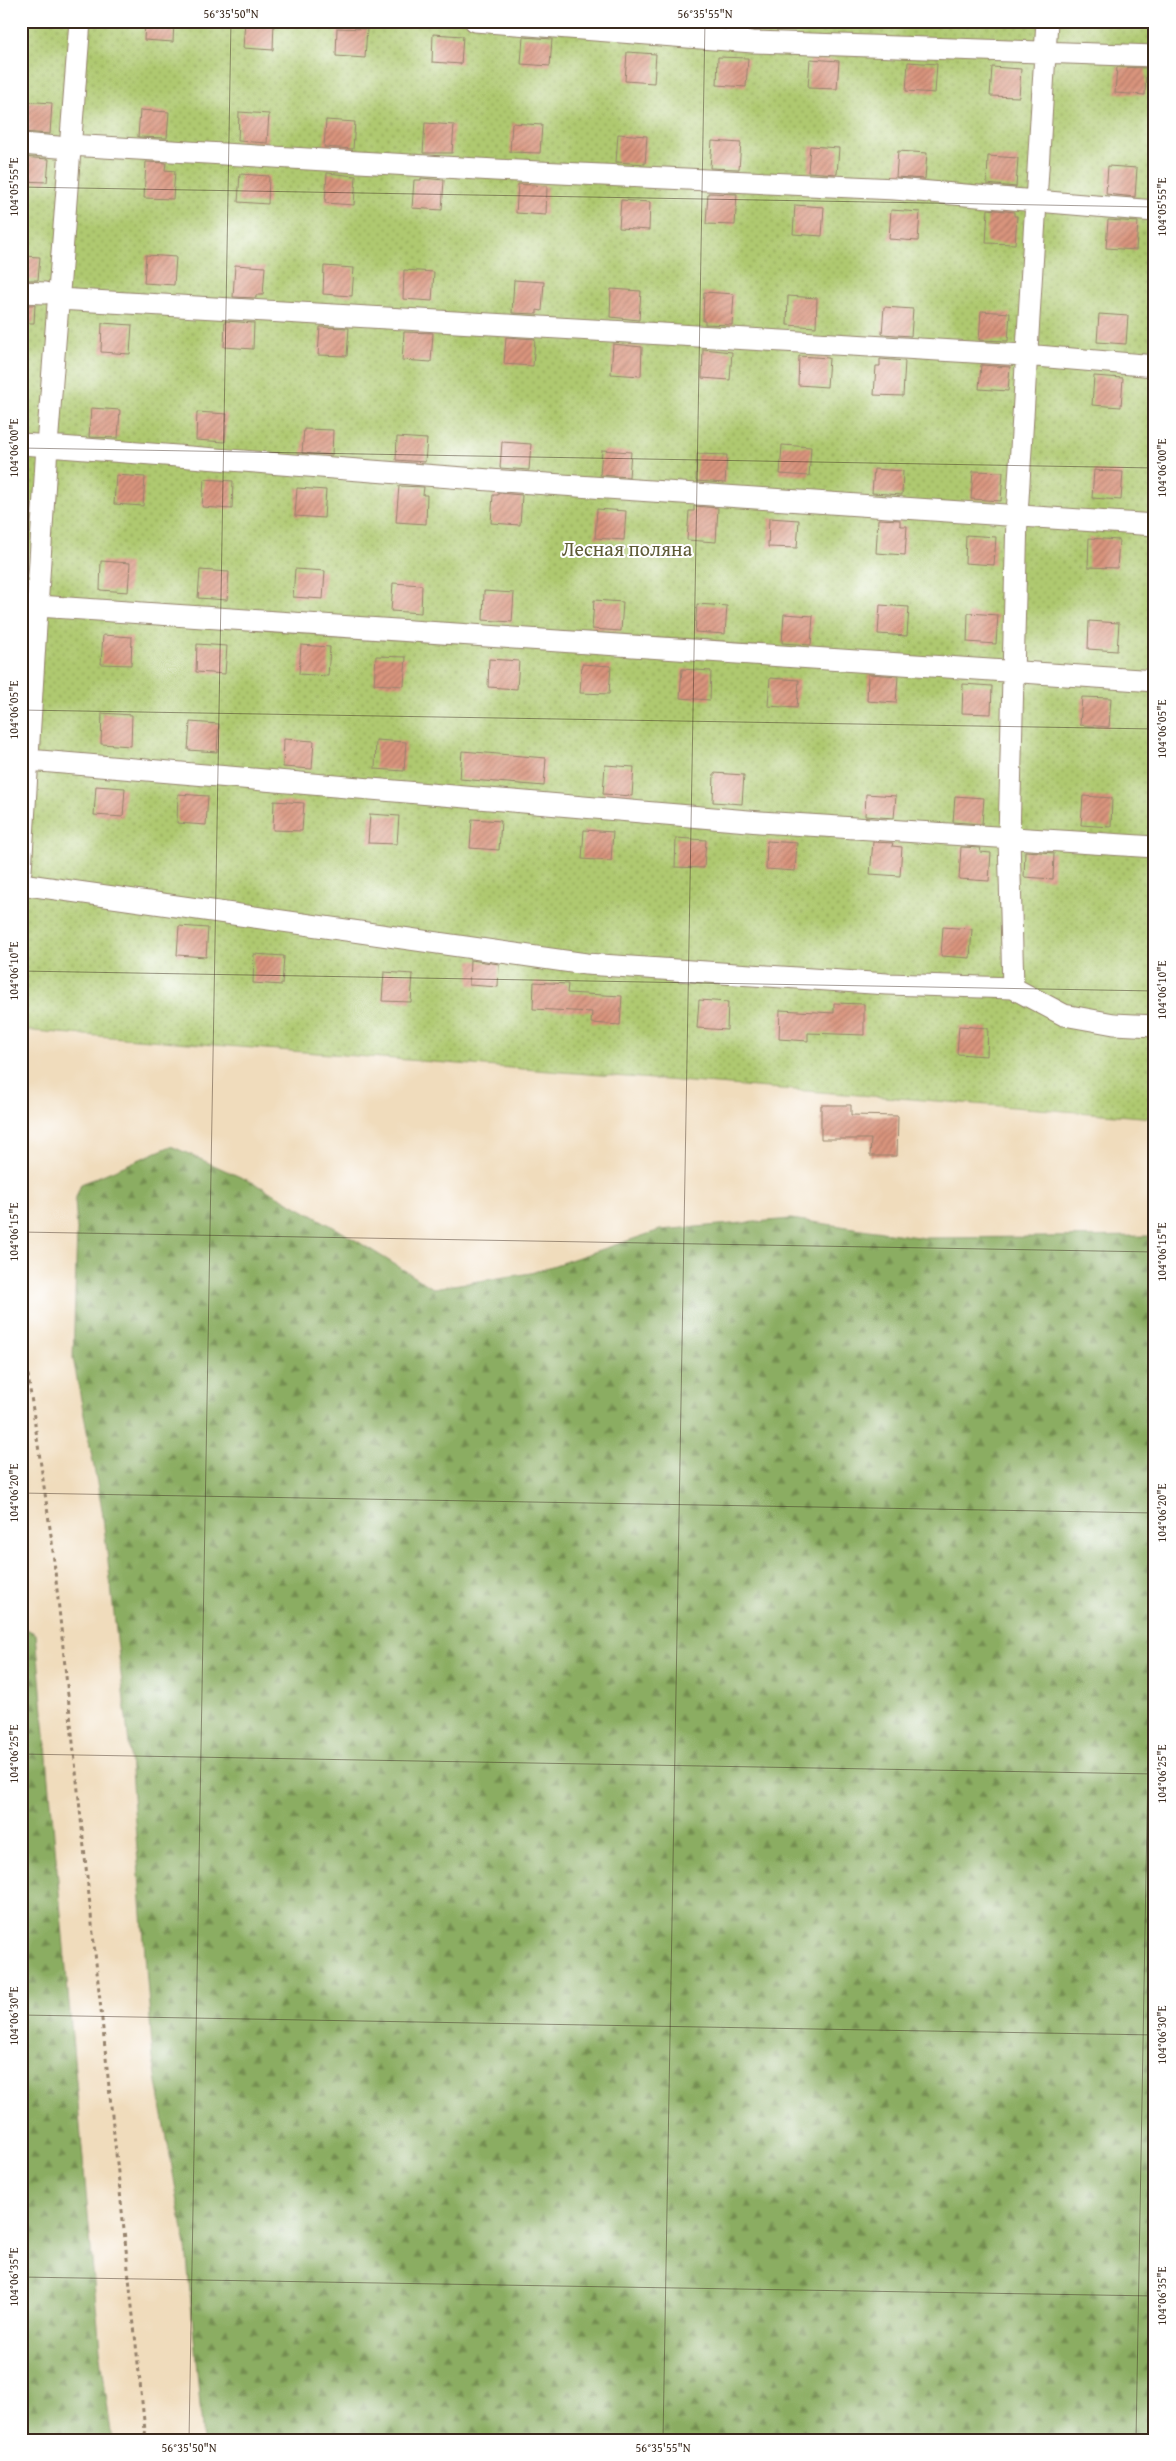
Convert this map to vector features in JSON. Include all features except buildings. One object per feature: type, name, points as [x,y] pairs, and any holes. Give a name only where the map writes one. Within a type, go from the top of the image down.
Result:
[{"type":"street","points":[[21,871],[28,760],[28,604],[35,445],[52,296],[63,146],[67,21]]},
{"type":"street","points":[[63,146],[80,21]]},
{"type":"street","points":[[476,21],[753,42],[1155,56]]},
{"type":"street","points":[[1013,988],[1009,838],[1016,515],[1047,21]]},
{"type":"street","points":[[21,144],[485,170],[895,189],[1155,211]]},
{"type":"street","points":[[21,292],[52,296],[1025,355],[1155,366]]},
{"type":"street","points":[[35,445],[503,481],[1155,525]]},
{"type":"street","points":[[21,666],[28,604]]},
{"type":"street","points":[[28,604],[795,658],[1013,670],[1155,681]]},
{"type":"street","points":[[28,760],[750,822],[1155,847]]},
{"type":"street","points":[[21,884],[586,964],[887,984],[1013,988],[1064,1014],[1114,1024],[1155,1026]]},
{"type":"path","points":[[21,1327],[52,1542],[146,2440]]},
{"type":"green space","name":"Лесная поляна","points":[[21,21],[1155,21],[1155,1118],[21,1030]]},
{"type":"green space","points":[[171,1146],[256,1184],[339,1230],[433,1288],[531,1273],[660,1230],[791,1219],[925,1238],[1155,1236],[1155,2440],[203,2440],[186,2247],[153,2059],[129,1744],[102,1509],[73,1358],[77,1230],[75,1200],[81,1184]]},
{"type":"green space","points":[[21,1626],[36,1634],[100,2349],[112,2440],[21,2440]]}]
